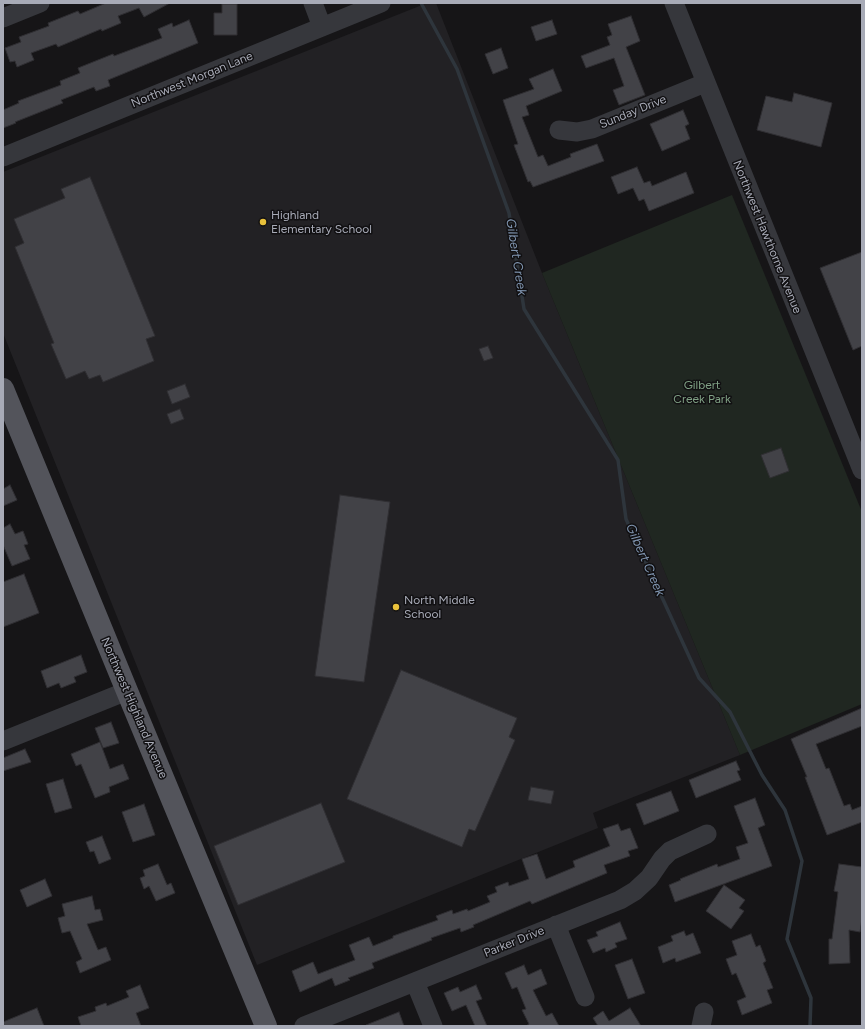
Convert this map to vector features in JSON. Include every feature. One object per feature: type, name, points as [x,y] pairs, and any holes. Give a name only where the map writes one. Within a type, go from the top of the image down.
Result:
[{"type":"main road","name":"Northwest Highland Avenue","points":[[3,389],[266,1026]]},
{"type":"street","points":[[3,18],[40,3]]},
{"type":"street","points":[[313,3],[322,27]]},
{"type":"street","name":"Northwest Morgan Lane","points":[[3,157],[381,3]]},
{"type":"street","name":"Northwest Hawthorne Avenue","points":[[674,3],[705,84],[862,470]]},
{"type":"street","name":"Sunday Drive","points":[[560,130],[576,132],[592,129],[705,84]]},
{"type":"street","points":[[3,741],[127,691]]},
{"type":"street","name":"Parker Drive","points":[[304,1026],[620,900],[635,891],[649,878],[662,859],[670,851],[707,834]]},
{"type":"street","points":[[556,925],[585,997]]},
{"type":"street","points":[[415,982],[433,1026]]},
{"type":"shaded area","name":"North Middle School","points":[[427,3],[436,3],[542,273],[740,755],[593,813],[598,828],[257,965],[3,333],[3,172]]},
{"type":"green space","name":"Gilbert Creek Park","points":[[732,195],[862,512],[862,704],[740,755],[542,273]]},
{"type":"building","points":[[106,3],[170,3],[144,17],[139,8],[118,16],[121,23],[102,31],[101,29],[58,47],[56,44],[31,53],[34,60],[17,67],[15,61],[10,62],[5,48],[21,42],[19,37],[49,26],[48,23],[78,11],[80,14]]},
{"type":"building","points":[[222,4],[237,4],[237,35],[214,35],[214,13],[222,13]]},
{"type":"building","points":[[631,16],[640,41],[626,47],[645,95],[619,105],[613,90],[624,86],[614,58],[586,68],[581,56],[610,45],[607,37],[612,35],[608,24]]},
{"type":"building","points":[[189,20],[198,43],[108,80],[110,86],[96,91],[94,87],[61,100],[63,103],[3,128],[3,110],[19,103],[18,101],[61,85],[60,81],[80,73],[78,68],[113,54],[114,56],[162,38],[158,29],[172,23],[173,27]]},
{"type":"building","points":[[552,20],[557,34],[536,41],[531,27]]},
{"type":"building","points":[[501,48],[508,68],[493,74],[485,54]]},
{"type":"building","points":[[553,69],[562,91],[526,106],[529,115],[522,117],[538,157],[543,155],[548,166],[571,157],[570,154],[597,144],[604,161],[533,187],[530,181],[528,182],[514,145],[518,144],[503,100],[534,89],[529,79]]},
{"type":"building","points":[[794,93],[832,103],[821,147],[757,130],[766,96],[792,102]]},
{"type":"building","points":[[683,110],[689,124],[685,126],[690,139],[662,151],[650,124]]},
{"type":"building","points":[[637,167],[644,183],[650,181],[652,186],[686,172],[694,193],[649,211],[644,199],[639,201],[633,188],[618,194],[611,177]]},
{"type":"building","points":[[90,177],[155,336],[146,339],[154,361],[103,382],[100,375],[89,379],[85,371],[66,379],[51,344],[54,343],[15,247],[24,243],[14,219],[65,198],[61,189]]},
{"type":"building","points":[[862,252],[862,346],[853,350],[820,268]]},
{"type":"building","points":[[488,346],[493,358],[484,361],[479,349]]},
{"type":"building","points":[[185,384],[190,397],[172,404],[167,391]]},
{"type":"building","points":[[180,409],[184,419],[171,424],[167,414]]},
{"type":"building","points":[[781,448],[789,471],[770,478],[761,455]]},
{"type":"building","points":[[10,485],[17,500],[3,506],[3,489]]},
{"type":"building","points":[[340,495],[390,502],[364,682],[315,676]]},
{"type":"building","points":[[10,524],[15,534],[23,531],[28,544],[24,545],[30,559],[12,566],[3,545],[3,528]]},
{"type":"building","points":[[24,574],[39,613],[3,627],[3,582]]},
{"type":"building","points":[[81,655],[87,672],[74,677],[76,682],[61,688],[59,683],[47,688],[41,671]]},
{"type":"building","points":[[401,670],[517,718],[509,737],[515,740],[475,831],[469,829],[462,847],[347,799]]},
{"type":"building","points":[[862,708],[862,726],[816,744],[826,769],[829,768],[844,806],[850,804],[852,810],[862,806],[862,822],[827,835],[805,777],[807,777],[791,739]]},
{"type":"building","points":[[111,722],[119,743],[103,748],[95,728]]},
{"type":"building","points":[[100,742],[110,769],[123,764],[129,779],[109,787],[110,792],[95,798],[81,764],[76,766],[71,754]]},
{"type":"building","points":[[25,749],[31,762],[3,771],[3,758]]},
{"type":"building","points":[[736,761],[740,770],[737,771],[741,780],[696,798],[689,780]]},
{"type":"building","points":[[63,779],[72,808],[55,813],[46,784]]},
{"type":"building","points":[[531,787],[554,791],[551,804],[528,800]]},
{"type":"building","points":[[671,791],[679,811],[644,825],[636,804]]},
{"type":"building","points":[[755,798],[765,825],[758,828],[772,866],[675,902],[669,885],[717,864],[718,867],[740,859],[736,847],[748,843],[734,806]]},
{"type":"building","points":[[321,803],[345,862],[238,905],[214,846]]},
{"type":"building","points":[[144,804],[155,835],[133,842],[122,812]]},
{"type":"building","points":[[618,824],[621,831],[630,828],[638,848],[628,851],[630,856],[604,865],[607,873],[532,904],[530,901],[473,925],[474,927],[461,932],[460,928],[431,938],[432,940],[372,963],[374,968],[348,978],[350,980],[335,986],[332,978],[300,992],[292,971],[313,962],[318,974],[355,960],[349,945],[369,937],[373,946],[393,938],[393,936],[438,920],[436,916],[452,910],[453,914],[467,909],[468,911],[490,902],[487,896],[497,892],[495,887],[508,882],[509,886],[529,879],[522,859],[537,854],[546,879],[575,867],[573,861],[610,846],[603,829]]},
{"type":"building","points":[[102,836],[111,859],[99,864],[94,851],[90,852],[86,842]]},
{"type":"building","points":[[158,864],[167,885],[171,883],[175,893],[156,901],[149,886],[144,889],[140,878],[145,876],[143,870]]},
{"type":"building","points":[[839,864],[862,867],[862,918],[860,932],[849,930],[850,963],[829,964],[829,939],[832,939],[838,892],[834,891]]},
{"type":"building","points":[[45,879],[52,896],[27,907],[20,890]]},
{"type":"building","points":[[724,885],[745,900],[739,908],[744,911],[731,929],[706,911]]},
{"type":"building","points":[[92,896],[95,910],[100,909],[103,920],[87,924],[98,950],[106,947],[111,960],[80,973],[76,962],[82,959],[70,931],[62,933],[58,918],[65,916],[62,904]]},
{"type":"building","points":[[620,922],[627,939],[615,943],[617,947],[606,952],[605,948],[593,953],[587,940],[598,936],[596,932]]},
{"type":"building","points":[[684,931],[686,936],[693,933],[701,953],[676,962],[675,958],[663,963],[658,947],[673,941],[671,936]]},
{"type":"building","points":[[751,934],[756,947],[760,945],[766,961],[763,963],[773,988],[767,990],[772,1003],[742,1015],[737,1001],[746,997],[736,973],[732,975],[726,959],[737,955],[732,941]]},
{"type":"building","points":[[632,959],[645,993],[628,999],[615,965]]},
{"type":"building","points":[[524,965],[528,975],[541,969],[547,984],[533,990],[546,1016],[552,1013],[559,1026],[526,1026],[529,1024],[522,1010],[526,1009],[517,987],[512,989],[505,973]]},
{"type":"building","points":[[140,985],[149,1008],[136,1013],[141,1026],[81,1026],[78,1017],[96,1011],[95,1007],[106,1003],[107,1006],[129,997],[126,991]]},
{"type":"building","points":[[476,985],[482,999],[476,1001],[487,1026],[475,1026],[466,1005],[452,1011],[444,993],[458,987],[460,992]]},
{"type":"building","points":[[37,1008],[44,1026],[3,1026],[3,1022]]},
{"type":"building","points":[[630,1008],[641,1026],[598,1026],[593,1018],[603,1011],[609,1021]]},
{"type":"building","points":[[399,1012],[404,1026],[366,1026],[366,1025]]},
{"type":"waterway","name":"Gilbert Creek","points":[[421,3],[457,69],[509,213],[524,309],[618,460],[626,519],[699,678],[730,712],[762,775],[785,810],[802,861],[787,939],[811,998],[810,1026]]},
{"type":"place","name":"Highland Elementary School","points":[[263,222]]},
{"type":"place","name":"North Middle School","points":[[396,607]]}]
